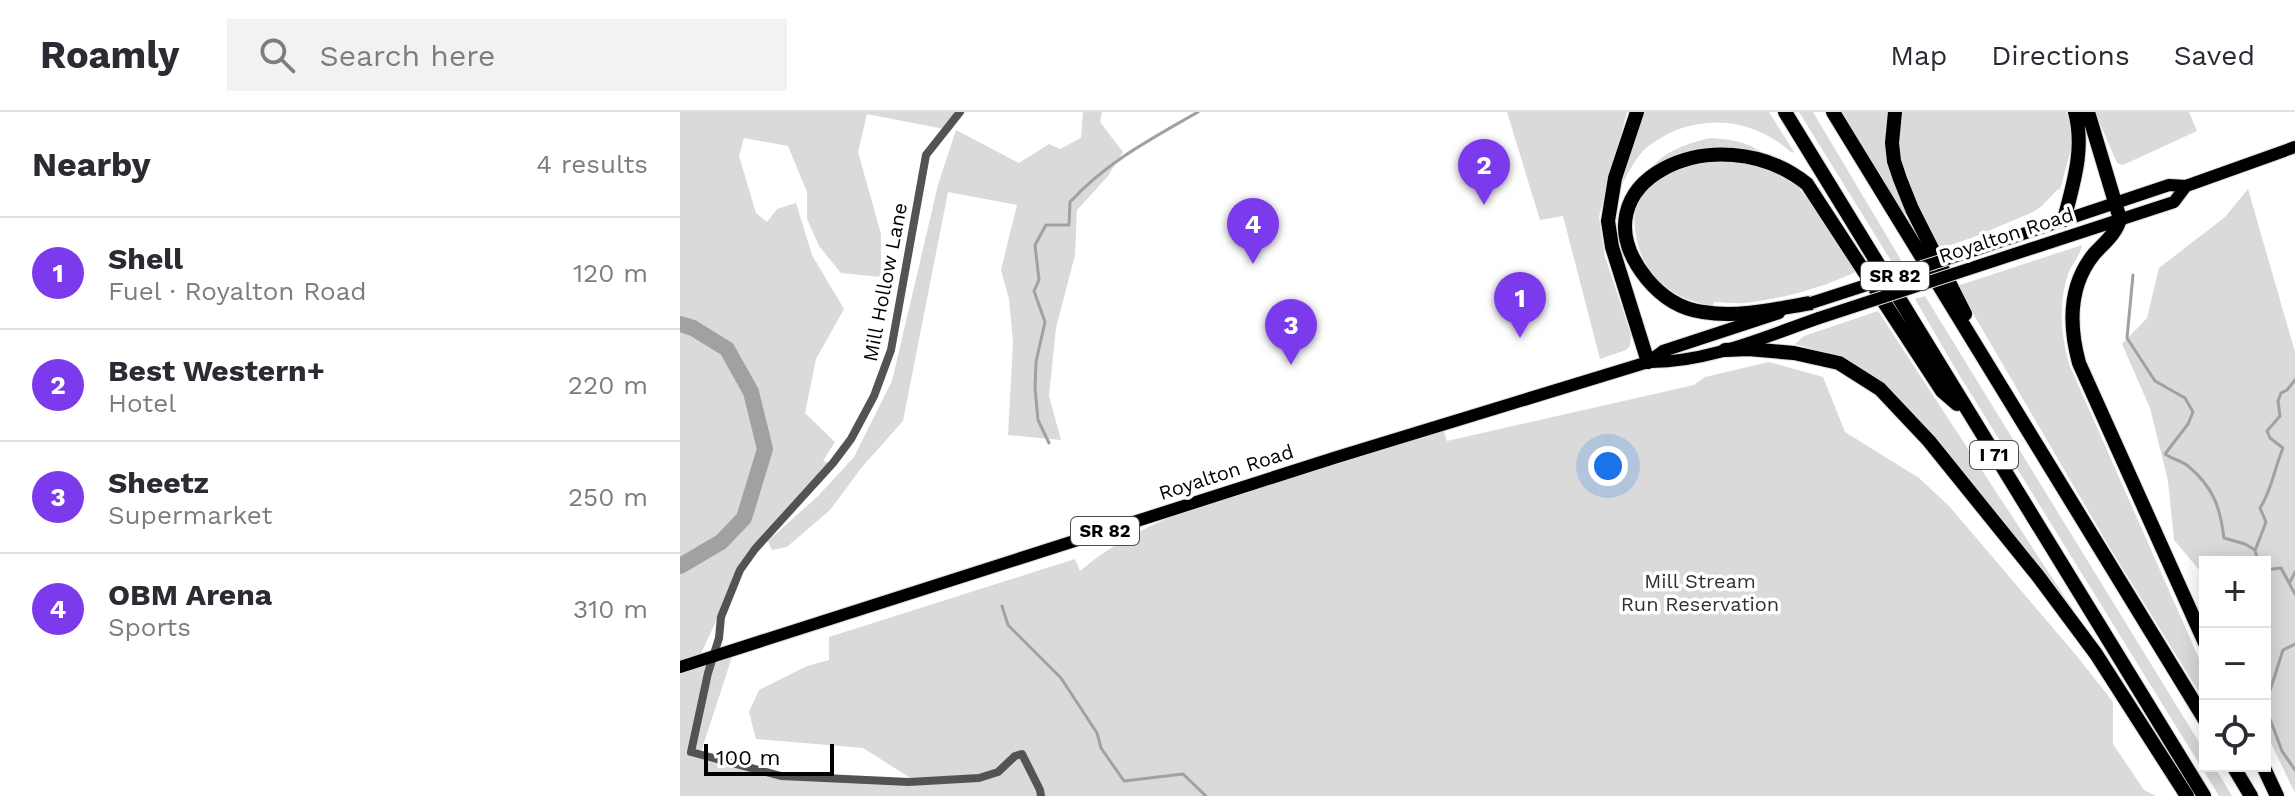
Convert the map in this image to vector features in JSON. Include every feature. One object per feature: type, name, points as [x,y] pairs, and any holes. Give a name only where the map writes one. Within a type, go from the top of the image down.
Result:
[{"type":"highway","points":[[1637,112],[1615,178],[1608,221],[1612,247],[1648,362]]},
{"type":"highway","name":"I 71","points":[[1785,112],[2204,796]]},
{"type":"highway","name":"I 71","points":[[1833,112],[2199,710]]},
{"type":"highway","points":[[1895,112],[1892,143],[1900,179],[2010,404]]},
{"type":"highway","points":[[2064,220],[2080,149],[2075,112]]},
{"type":"highway","points":[[2088,112],[2120,219],[2082,273],[2071,316],[2073,339],[2079,363],[2199,630]]},
{"type":"highway","points":[[1773,148],[1790,162],[1807,184],[1942,391],[1967,411]]},
{"type":"highway","points":[[1644,165],[1630,194],[1627,232],[1637,264],[1666,298],[1700,312],[1727,315],[1811,303]]},
{"type":"highway","points":[[1725,350],[1794,353],[1839,363],[1880,389],[1929,441],[2047,587],[2096,654],[2187,796]]},
{"type":"highway","points":[[2237,772],[2251,796]]},
{"type":"highway","points":[[2266,772],[2277,796]]},
{"type":"main road","name":"Royalton Road","points":[[680,667],[1337,457],[1648,362],[1663,351],[2169,185],[2186,186],[2295,147]]},
{"type":"main road","name":"Royalton Road","points":[[1648,362],[1671,363],[1725,350],[2174,202],[2186,186]]},
{"type":"street","name":"Mill Hollow Lane","points":[[960,112],[926,155],[891,350],[874,396],[851,439],[833,463],[755,549],[740,570],[721,617],[719,638],[691,752],[781,776],[909,782],[979,778],[998,772],[1015,756],[1022,754],[1041,796]]},
{"type":"green space","name":"Mill Stream Run Reservation","points":[[680,112],[963,112],[949,130],[867,114],[858,152],[881,234],[881,277],[841,273],[819,246],[807,219],[807,192],[788,146],[744,138],[739,156],[756,213],[767,222],[777,209],[796,203],[812,255],[844,309],[816,359],[805,413],[835,442],[823,461],[829,463],[747,555],[697,662],[734,651],[700,755],[755,772],[912,779],[863,748],[756,739],[749,712],[759,690],[807,666],[829,660],[829,637],[1075,559],[1080,571],[1125,539],[1175,515],[1340,459],[1442,426],[1447,441],[1694,385],[1705,377],[1769,362],[1823,377],[1845,432],[1919,478],[1949,506],[2113,702],[2113,744],[2144,790],[2156,796],[680,796]]},
{"type":"green space","points":[[1083,112],[1102,112],[1100,122],[1123,152],[1108,176],[1077,210],[1075,255],[1056,328],[1049,396],[1061,440],[1008,435],[1013,342],[1009,299],[1001,270],[1017,205],[948,192],[903,421],[862,467],[830,510],[787,547],[772,550],[768,541],[818,496],[854,457],[892,381],[938,185],[956,130],[1019,163],[1049,144],[1060,149],[1081,138]]},
{"type":"green space","points":[[1507,112],[1627,112],[1599,217],[1605,257],[1631,335],[1630,346],[1626,350],[1600,359],[1563,216],[1540,220]]},
{"type":"green space","points":[[1642,112],[1769,112],[1794,152],[1758,131],[1739,125],[1719,122],[1700,124],[1662,137],[1645,149],[1621,186]]},
{"type":"green space","points":[[1799,112],[1813,112],[1901,260],[1893,264]]},
{"type":"green space","points":[[1841,112],[1889,112],[1888,150],[1907,213],[1905,215]]},
{"type":"green space","points":[[1900,112],[2066,112],[2071,125],[2071,149],[2060,190],[2033,212],[1936,250],[1913,200],[1902,166],[1898,131]]},
{"type":"green space","points":[[2095,112],[2189,112],[2197,131],[2123,165],[2117,163]]},
{"type":"green space","points":[[1710,138],[1747,144],[1786,172],[1812,205],[1855,272],[1787,296],[1745,303],[1714,302],[1713,306],[1686,298],[1662,284],[1652,273],[1638,244],[1635,229],[1637,197],[1650,169],[1663,157],[1685,145]]},
{"type":"green space","points":[[2248,189],[2295,352],[2295,793],[2271,743],[2271,556],[2199,556],[2199,570],[2174,540],[2168,481],[2150,408],[2122,344],[2147,318],[2159,268],[2225,217]]},
{"type":"green space","points":[[2082,245],[2068,274],[2063,297],[2063,330],[2069,364],[2199,658],[2199,692],[2107,543],[1957,286]]},
{"type":"green space","points":[[1925,296],[2199,742],[2199,764],[1955,368],[1915,299]]},
{"type":"green space","points":[[1878,311],[2083,625],[2081,628],[1866,372],[1829,354],[1795,344],[1804,336]]},
{"type":"green space","points":[[2204,772],[2218,772],[2232,796],[2219,796]]},
{"type":"waterway","points":[[1049,443],[1038,420],[1035,388],[1036,362],[1045,322],[1034,291],[1039,280],[1035,245],[1046,225],[1069,225],[1070,202],[1099,174],[1198,112]]},
{"type":"waterway","points":[[2133,275],[2127,338],[2155,381],[2185,398],[2193,412],[2188,424],[2165,454],[2186,464],[2204,482],[2217,507],[2224,538],[2245,544],[2255,550],[2256,556]]},
{"type":"waterway","points":[[680,324],[693,328],[727,349],[751,392],[765,449],[744,518],[721,542],[680,566]]},
{"type":"waterway","points":[[2256,548],[2266,522],[2260,508],[2283,448],[2270,438],[2267,431],[2280,416],[2278,401],[2281,393],[2295,380]]},
{"type":"waterway","points":[[2271,569],[2281,568],[2295,594]]},
{"type":"waterway","points":[[2290,582],[2295,572]]},
{"type":"waterway","points":[[1002,606],[1008,625],[1061,678],[1097,733],[1101,748],[1124,781],[1183,774],[1206,796]]},
{"type":"waterway","points":[[2295,644],[2283,650],[2265,706],[2282,751],[2295,770]]},
{"type":"place","name":"Best Western+","points":[[1484,205]]},
{"type":"place","name":"OBM Arena","points":[[1253,264]]},
{"type":"place","name":"Shell","points":[[1520,338]]},
{"type":"place","name":"Sheetz","points":[[1291,365]]}]
